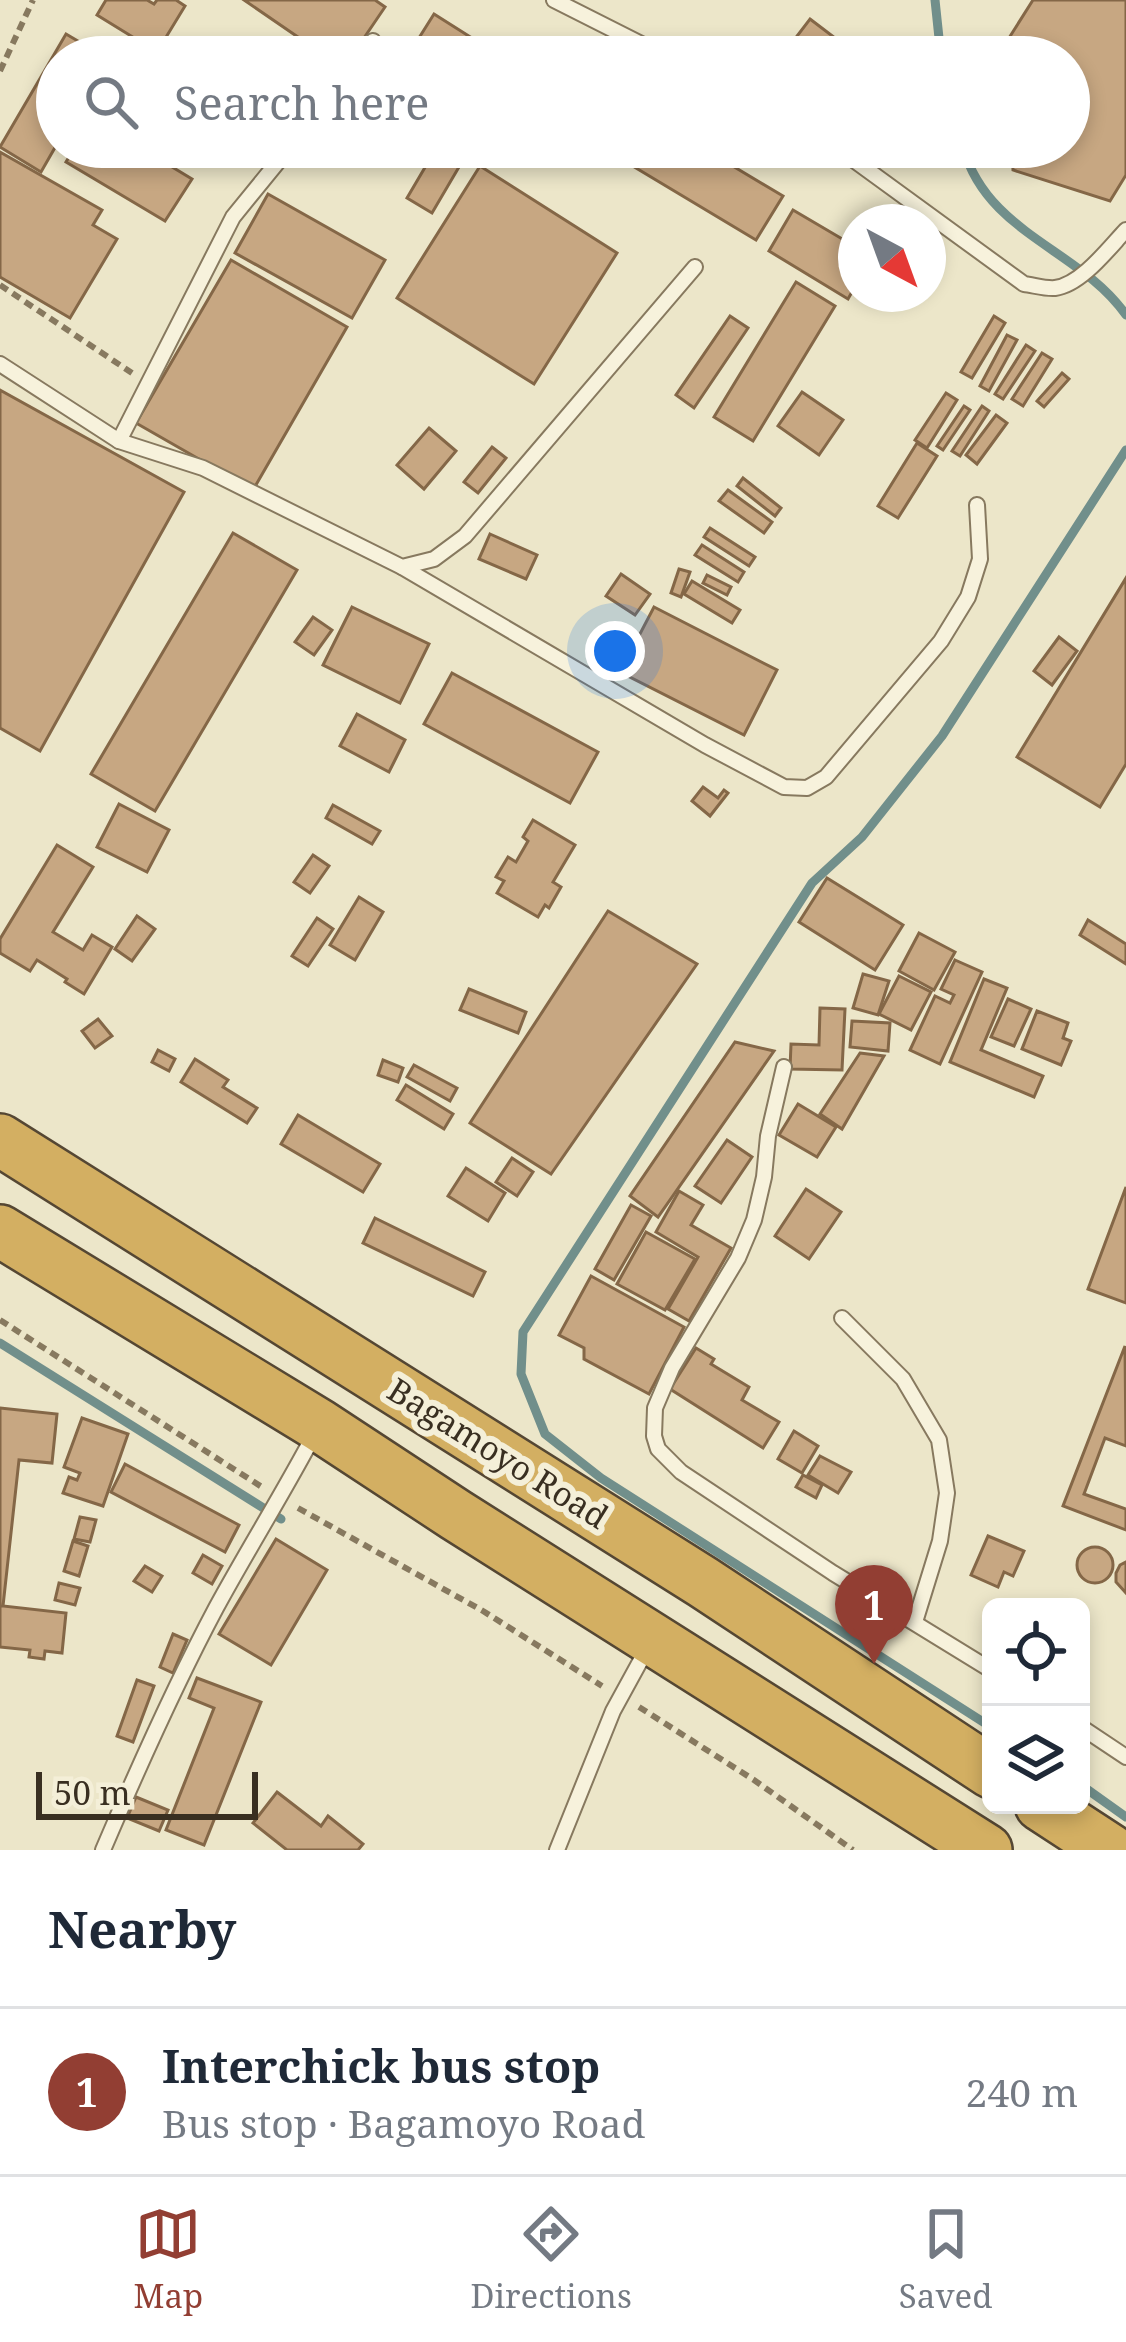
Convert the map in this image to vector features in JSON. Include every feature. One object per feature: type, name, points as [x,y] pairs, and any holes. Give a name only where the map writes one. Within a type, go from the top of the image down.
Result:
[{"type":"highway","name":"Bagamoyo Road","points":[[0,1140],[683,1569],[982,1766]]},
{"type":"highway","points":[[0,1231],[320,1425],[986,1850]]},
{"type":"highway","points":[[1055,1814],[1110,1850]]},
{"type":"lane","points":[[554,0],[626,36]]},
{"type":"lane","points":[[119,441],[233,217],[273,168]]},
{"type":"lane","points":[[865,168],[1024,284],[1055,288],[1073,281],[1126,230]]},
{"type":"lane","points":[[402,568],[434,559],[465,536],[695,267]]},
{"type":"lane","points":[[0,364],[119,441],[203,468],[402,568],[705,746],[784,787],[807,788],[826,777],[941,641],[968,597],[980,559],[977,505]]},
{"type":"lane","points":[[784,1066],[754,1220],[655,1408],[658,1449],[681,1472],[982,1664]]},
{"type":"lane","points":[[842,1318],[903,1379],[939,1440],[947,1493],[940,1541],[915,1622]]},
{"type":"lane","points":[[103,1850],[181,1676],[320,1425]]},
{"type":"lane","points":[[557,1850],[620,1697],[653,1638]]},
{"type":"lane","points":[[1090,1733],[1126,1757]]},
{"type":"path","points":[[0,71],[33,0]]},
{"type":"path","points":[[0,286],[147,383]]},
{"type":"path","points":[[0,1321],[218,1462],[483,1611],[754,1780],[853,1850]]},
{"type":"building","points":[[106,0],[154,4],[176,0],[185,6],[167,36],[131,36],[97,15]]},
{"type":"building","points":[[244,0],[375,0],[385,7],[365,36],[296,36]]},
{"type":"building","points":[[1033,0],[1126,0],[1126,175],[1110,201],[1013,170],[1090,168],[1090,36],[1010,36]]},
{"type":"building","points":[[434,14],[469,36],[420,36]]},
{"type":"building","points":[[810,19],[832,36],[797,36]]},
{"type":"building","points":[[36,85],[36,168],[43,168],[41,172],[0,147]]},
{"type":"building","points":[[0,152],[102,210],[93,225],[117,239],[70,318],[0,277]]},
{"type":"building","points":[[76,168],[174,168],[192,179],[165,221]]},
{"type":"building","points":[[425,168],[458,168],[432,213],[407,198]]},
{"type":"building","points":[[479,168],[617,253],[534,384],[397,298]]},
{"type":"building","points":[[636,168],[736,168],[783,196],[756,240]]},
{"type":"building","points":[[268,194],[385,260],[352,318],[235,253]]},
{"type":"building","points":[[793,210],[838,236],[838,293],[769,251]]},
{"type":"building","points":[[231,260],[347,327],[253,490],[136,423]]},
{"type":"building","points":[[796,282],[835,306],[753,441],[714,417]]},
{"type":"building","points":[[730,316],[748,328],[694,408],[676,395]]},
{"type":"building","points":[[994,316],[1005,323],[972,378],[961,372]]},
{"type":"building","points":[[1007,335],[1017,340],[989,391],[980,386]]},
{"type":"building","points":[[1026,345],[1035,351],[1003,399],[995,394]]},
{"type":"building","points":[[1042,353],[1052,359],[1023,406],[1012,399]]},
{"type":"building","points":[[1062,373],[1069,379],[1044,407],[1037,401]]},
{"type":"building","points":[[0,390],[184,492],[40,751],[0,728]]},
{"type":"building","points":[[802,392],[843,420],[819,455],[778,426]]},
{"type":"building","points":[[946,393],[957,400],[927,448],[915,440]]},
{"type":"building","points":[[964,406],[970,410],[943,450],[937,446]]},
{"type":"building","points":[[982,406],[989,411],[960,456],[952,451]]},
{"type":"building","points":[[996,415],[1007,423],[977,464],[966,455]]},
{"type":"building","points":[[429,428],[456,451],[424,489],[397,465]]},
{"type":"building","points":[[917,443],[937,456],[898,518],[878,506]]},
{"type":"building","points":[[492,447],[506,458],[478,493],[464,482]]},
{"type":"building","points":[[743,478],[781,508],[775,516],[737,486]]},
{"type":"building","points":[[728,490],[772,522],[764,533],[719,501]]},
{"type":"building","points":[[710,528],[755,557],[749,566],[704,537]]},
{"type":"building","points":[[233,533],[297,570],[155,811],[91,774]]},
{"type":"building","points":[[490,534],[537,555],[526,579],[479,559]]},
{"type":"building","points":[[702,545],[744,572],[738,582],[695,555]]},
{"type":"building","points":[[679,569],[690,572],[681,597],[671,593]]},
{"type":"building","points":[[621,574],[650,594],[635,615],[606,596]]},
{"type":"building","points":[[707,575],[731,587],[727,595],[703,583]]},
{"type":"building","points":[[1126,578],[1126,764],[1100,807],[1017,757]]},
{"type":"building","points":[[692,581],[740,610],[732,623],[684,594]]},
{"type":"building","points":[[352,607],[429,644],[400,703],[323,665]]},
{"type":"building","points":[[654,607],[777,670],[744,735],[620,672]]},
{"type":"building","points":[[313,617],[332,630],[314,655],[295,642]]},
{"type":"building","points":[[1059,637],[1077,651],[1052,685],[1034,671]]},
{"type":"building","points":[[452,673],[598,752],[570,803],[424,724]]},
{"type":"building","points":[[357,714],[405,740],[389,772],[340,746]]},
{"type":"building","points":[[703,787],[718,798],[724,790],[728,793],[710,816],[692,801]]},
{"type":"building","points":[[119,804],[169,830],[147,872],[97,847]]},
{"type":"building","points":[[333,805],[380,831],[372,844],[326,818]]},
{"type":"building","points":[[533,820],[575,845],[553,882],[561,887],[538,917],[497,893],[504,881],[496,877],[508,857],[516,862]]},
{"type":"building","points":[[57,845],[93,867],[53,932],[83,950],[92,935],[112,947],[84,994],[37,960],[30,971],[0,953],[0,939]]},
{"type":"building","points":[[313,855],[329,866],[310,893],[294,882]]},
{"type":"building","points":[[827,878],[903,925],[875,970],[799,922]]},
{"type":"building","points":[[359,897],[383,912],[355,960],[330,945]]},
{"type":"building","points":[[608,911],[697,964],[551,1174],[470,1123]]},
{"type":"building","points":[[137,916],[155,929],[132,961],[115,949]]},
{"type":"building","points":[[317,918],[333,929],[308,966],[292,956]]},
{"type":"building","points":[[1088,920],[1126,944],[1126,964],[1080,935]]},
{"type":"building","points":[[919,933],[955,952],[934,990],[899,971]]},
{"type":"building","points":[[955,960],[982,972],[940,1064],[910,1050],[935,996],[950,1003],[954,995],[941,989]]},
{"type":"building","points":[[863,974],[889,981],[878,1015],[853,1008]]},
{"type":"building","points":[[899,976],[931,992],[911,1030],[879,1014]]},
{"type":"building","points":[[984,979],[1007,988],[981,1050],[1043,1076],[1034,1097],[950,1062]]},
{"type":"building","points":[[469,989],[526,1012],[518,1033],[460,1010]]},
{"type":"building","points":[[1008,999],[1031,1009],[1014,1046],[991,1037]]},
{"type":"building","points":[[820,1008],[845,1009],[842,1070],[790,1069],[791,1044],[819,1045]]},
{"type":"building","points":[[1037,1011],[1068,1023],[1063,1038],[1071,1041],[1061,1065],[1022,1049]]},
{"type":"building","points":[[98,1019],[112,1036],[95,1048],[82,1031]]},
{"type":"building","points":[[852,1021],[890,1023],[888,1051],[850,1047]]},
{"type":"building","points":[[735,1042],[774,1051],[658,1217],[630,1196]]},
{"type":"building","points":[[158,1050],[175,1059],[169,1071],[152,1062]]},
{"type":"building","points":[[860,1053],[884,1056],[842,1129],[820,1114]]},
{"type":"building","points":[[195,1059],[228,1080],[223,1087],[257,1108],[247,1123],[181,1082]]},
{"type":"building","points":[[383,1060],[403,1068],[398,1082],[378,1075]]},
{"type":"building","points":[[414,1065],[457,1088],[450,1101],[407,1077]]},
{"type":"building","points":[[406,1085],[453,1114],[444,1129],[397,1100]]},
{"type":"building","points":[[798,1104],[836,1127],[817,1157],[779,1135]]},
{"type":"building","points":[[298,1115],[380,1164],[363,1192],[281,1144]]},
{"type":"building","points":[[727,1140],[752,1157],[721,1203],[695,1186]]},
{"type":"building","points":[[512,1158],[533,1172],[517,1196],[496,1182]]},
{"type":"building","points":[[466,1168],[505,1193],[488,1221],[448,1196]]},
{"type":"building","points":[[1126,1187],[1126,1303],[1088,1289]]},
{"type":"building","points":[[806,1189],[841,1212],[809,1259],[775,1236]]},
{"type":"building","points":[[679,1191],[703,1205],[691,1225],[731,1248],[689,1321],[668,1309],[698,1257],[656,1232]]},
{"type":"building","points":[[631,1205],[651,1216],[614,1280],[595,1269]]},
{"type":"building","points":[[375,1218],[485,1272],[473,1296],[363,1243]]},
{"type":"building","points":[[646,1232],[695,1259],[665,1310],[617,1284]]},
{"type":"building","points":[[591,1276],[684,1327],[649,1394],[584,1359],[584,1348],[559,1335]]},
{"type":"building","points":[[1125,1346],[1126,1446],[1105,1438],[1084,1494],[1126,1509],[1126,1530],[1063,1506]]},
{"type":"building","points":[[696,1348],[714,1359],[711,1364],[749,1387],[742,1400],[779,1422],[763,1448],[670,1389]]},
{"type":"building","points":[[0,1408],[57,1414],[52,1463],[19,1460],[3,1606],[66,1613],[62,1653],[45,1651],[44,1659],[29,1657],[30,1650],[0,1647]]},
{"type":"building","points":[[82,1418],[128,1434],[103,1506],[63,1493],[69,1477],[77,1480],[80,1473],[64,1467]]},
{"type":"building","points":[[794,1431],[818,1446],[802,1473],[778,1459]]},
{"type":"building","points":[[820,1456],[851,1472],[838,1493],[808,1475]]},
{"type":"building","points":[[125,1464],[239,1525],[225,1552],[111,1492]]},
{"type":"building","points":[[803,1475],[822,1485],[816,1498],[796,1487]]},
{"type":"building","points":[[80,1517],[96,1520],[90,1542],[74,1539]]},
{"type":"building","points":[[988,1536],[1024,1551],[1013,1576],[1004,1572],[998,1587],[971,1575]]},
{"type":"building","points":[[276,1539],[327,1570],[271,1665],[219,1634]]},
{"type":"building","points":[[73,1541],[88,1546],[79,1576],[64,1571]]},
{"type":"building","points":[[1095,1547],[1108,1552],[1113,1565],[1108,1578],[1095,1583],[1082,1578],[1077,1565],[1082,1552]]},
{"type":"building","points":[[203,1555],[222,1566],[212,1584],[193,1573]]},
{"type":"building","points":[[1126,1562],[1126,1593],[1116,1582],[1116,1573]]},
{"type":"building","points":[[145,1566],[162,1576],[152,1592],[134,1581]]},
{"type":"building","points":[[59,1583],[80,1588],[75,1605],[55,1600]]},
{"type":"building","points":[[173,1634],[187,1640],[173,1673],[160,1667]]},
{"type":"building","points":[[197,1678],[261,1702],[204,1845],[166,1830],[214,1708],[189,1698]]},
{"type":"building","points":[[137,1680],[154,1686],[133,1742],[117,1736]]},
{"type":"building","points":[[277,1792],[321,1826],[328,1816],[363,1844],[358,1850],[287,1850],[253,1823]]},
{"type":"building","points":[[136,1797],[168,1810],[159,1831],[127,1818]]},
{"type":"waterway","points":[[935,0],[939,36]]},
{"type":"waterway","points":[[972,168],[992,201],[1107,292],[1126,315]]},
{"type":"waterway","points":[[982,1721],[601,1478],[545,1434],[521,1374],[523,1332],[812,883],[862,837],[942,736],[1126,450]]},
{"type":"waterway","points":[[0,1343],[281,1519]]},
{"type":"waterway","points":[[1090,1791],[1126,1817]]},
{"type":"place","name":"Interchick bus stop","points":[[874,1664]]}]
